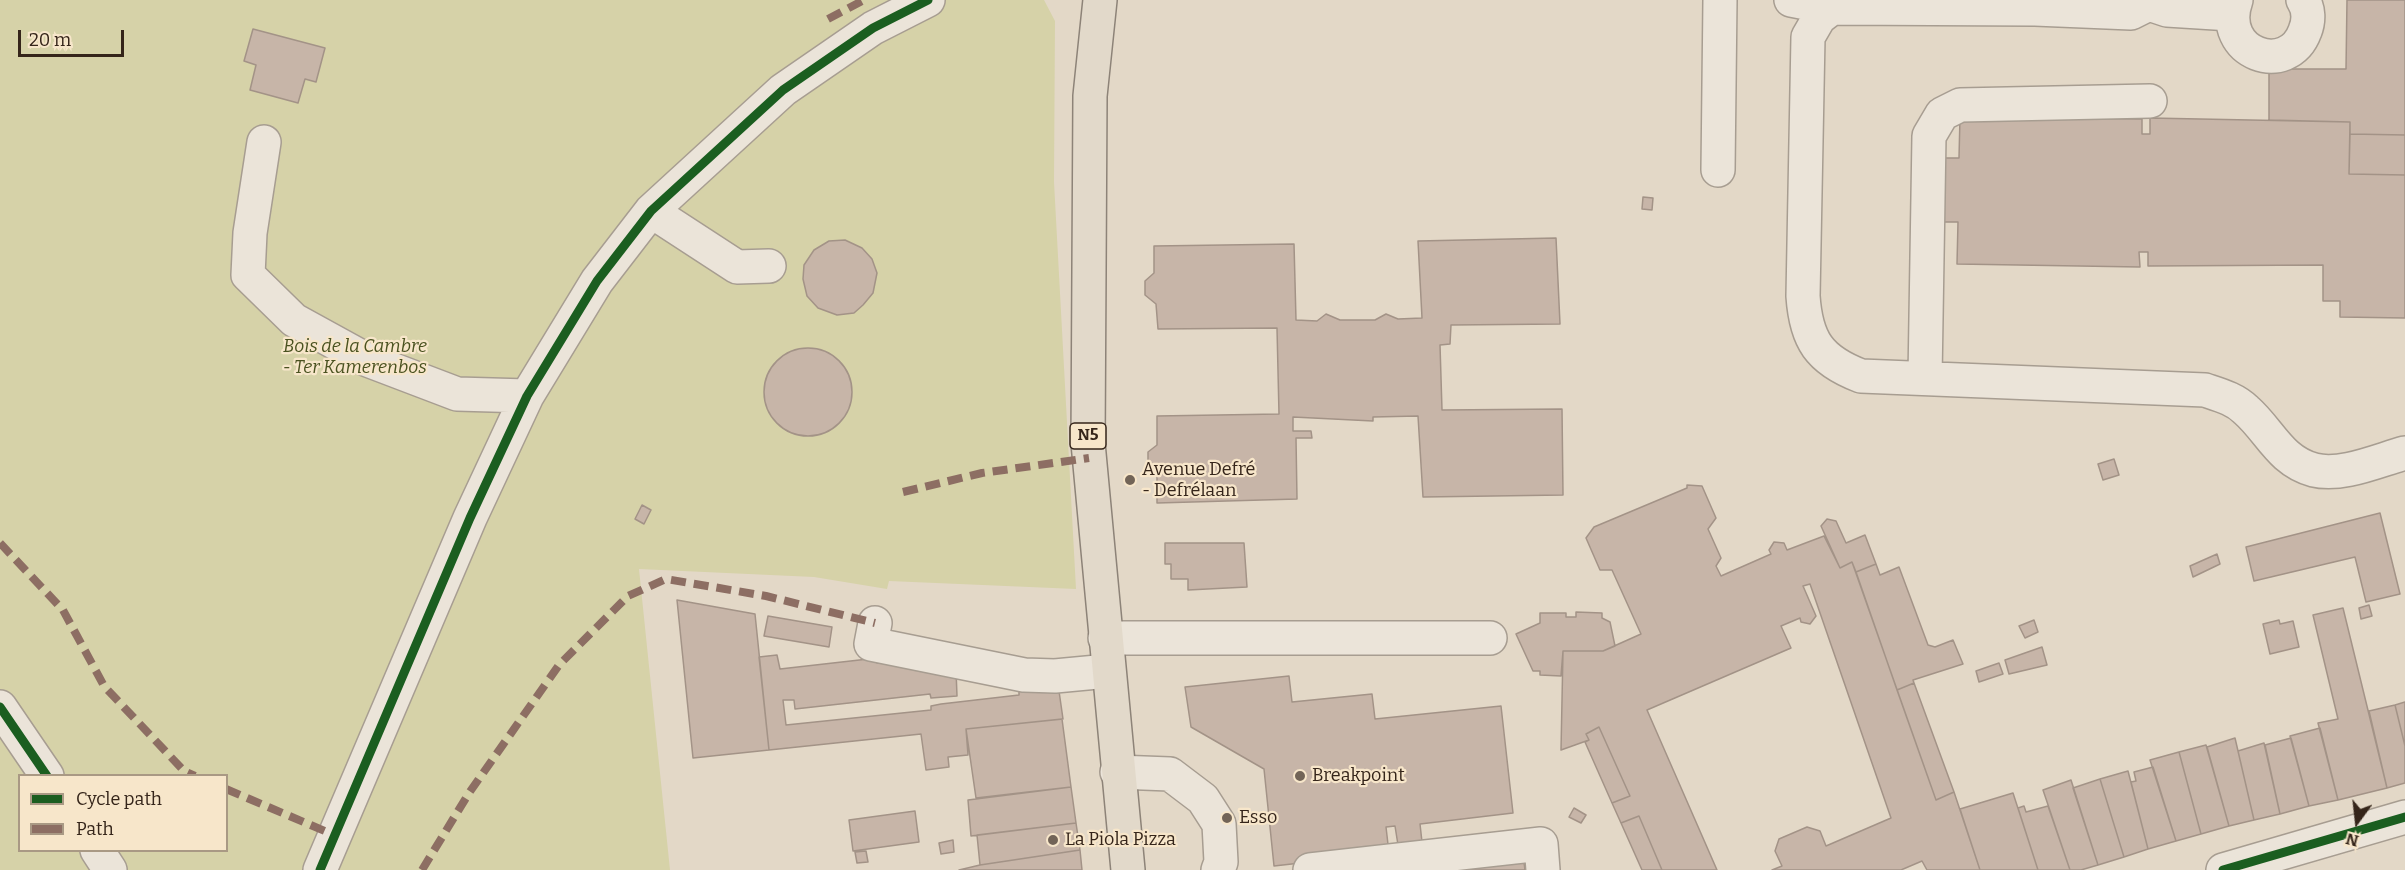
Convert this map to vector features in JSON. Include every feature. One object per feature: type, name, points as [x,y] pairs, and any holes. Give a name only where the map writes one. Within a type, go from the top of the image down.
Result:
[{"type":"main road","name":"N5","points":[[1100,0],[1090,96],[1088,443],[1117,772],[1128,870]]},
{"type":"street","points":[[320,870],[470,518],[527,396],[597,281],[651,211],[783,90],[873,28],[928,0]]},
{"type":"street","points":[[1718,170],[1720,0]]},
{"type":"street","points":[[1791,0],[1832,8],[2035,9],[2131,13],[2150,2],[2167,10],[2233,7],[2233,31],[2242,46],[2257,54],[2274,57],[2290,51],[2302,39],[2308,22],[2303,0]]},
{"type":"street","points":[[1832,8],[1820,18],[1808,37],[1804,322],[1818,349],[1836,366],[1861,376],[2205,390],[2228,398],[2247,410],[2275,447],[2295,462],[2315,470],[2338,470],[2405,453]]},
{"type":"street","points":[[1924,378],[1929,136],[1941,114],[1960,105],[2150,101]]},
{"type":"street","points":[[264,142],[250,233],[248,275],[294,320],[365,359],[457,394],[527,396]]},
{"type":"street","points":[[651,211],[737,267],[769,266]]},
{"type":"street","points":[[875,623],[871,644],[1024,675],[1055,676],[1108,670]]},
{"type":"street","points":[[1105,638],[1490,638]]},
{"type":"street","points":[[0,707],[46,774]]},
{"type":"street","points":[[1117,772],[1170,774],[1203,799],[1219,824],[1221,862],[1218,870]]},
{"type":"street","points":[[2223,870],[2405,817]]},
{"type":"street","points":[[1310,870],[1541,844],[1543,870]]},
{"type":"street","points":[[98,852],[110,870]]},
{"type":"green space","name":"Bois de la Cambre - Ter Kamerenbos","points":[[0,0],[1044,0],[1055,21],[1054,182],[1076,589],[889,581],[887,589],[814,577],[639,569],[670,870],[0,870]]},
{"type":"building","points":[[2347,0],[2405,0],[2405,135],[2350,134],[2350,122],[2269,120],[2269,69],[2346,69]]},
{"type":"building","points":[[253,29],[325,48],[316,82],[305,79],[298,103],[250,90],[256,65],[244,61]]},
{"type":"building","points":[[1960,117],[2142,119],[2142,134],[2150,134],[2150,118],[2350,122],[2349,174],[2405,175],[2405,318],[2340,317],[2340,301],[2323,301],[2323,265],[2148,266],[2148,252],[2139,252],[2140,267],[1957,264],[1958,222],[1943,222],[1944,158],[1959,158]]},
{"type":"building","points":[[2350,134],[2405,135],[2405,175],[2349,174]]},
{"type":"building","points":[[1643,197],[1653,198],[1652,210],[1642,209]]},
{"type":"building","points":[[1556,238],[1560,324],[1451,325],[1450,344],[1440,345],[1442,410],[1562,409],[1563,495],[1423,497],[1418,416],[1373,417],[1373,421],[1293,417],[1293,431],[1311,431],[1312,438],[1296,438],[1297,499],[1157,503],[1157,470],[1148,466],[1148,452],[1157,445],[1157,416],[1279,414],[1277,328],[1158,329],[1156,304],[1145,295],[1145,281],[1154,273],[1154,246],[1294,244],[1296,320],[1317,321],[1326,314],[1340,320],[1375,320],[1386,314],[1398,319],[1422,318],[1418,241]]},
{"type":"building","points":[[845,240],[862,248],[872,259],[877,273],[873,293],[863,305],[854,313],[837,315],[818,308],[807,296],[803,279],[804,265],[814,250],[829,241]]},
{"type":"building","points":[[808,348],[833,355],[845,367],[852,392],[845,417],[833,429],[808,436],[783,429],[771,417],[764,392],[771,367],[783,355]]},
{"type":"building","points":[[2114,459],[2119,475],[2103,480],[2098,464]]},
{"type":"building","points":[[1687,485],[1702,486],[1716,518],[1708,529],[1721,558],[1716,566],[1721,576],[1771,554],[1769,550],[1774,542],[1784,543],[1787,550],[1824,536],[1840,568],[1852,562],[1936,800],[1954,792],[1980,870],[1927,870],[1922,861],[1901,870],[1772,870],[1782,866],[1775,851],[1779,839],[1807,827],[1820,831],[1826,846],[1891,818],[1810,584],[1803,586],[1816,616],[1810,624],[1801,622],[1800,618],[1781,626],[1791,648],[1647,710],[1717,870],[1662,870],[1639,816],[1621,823],[1612,803],[1630,796],[1599,727],[1586,734],[1589,740],[1561,750],[1563,651],[1603,651],[1641,634],[1612,570],[1600,570],[1586,538],[1594,527],[1687,488]]},
{"type":"building","points":[[642,505],[651,510],[644,524],[635,519]]},
{"type":"building","points":[[2380,513],[2400,594],[2366,602],[2355,557],[2254,581],[2246,547]]},
{"type":"building","points":[[1827,519],[1836,521],[1846,543],[1865,535],[1876,564],[1856,572],[1852,562],[1840,568],[1821,526]]},
{"type":"building","points":[[1165,543],[1244,543],[1247,587],[1188,590],[1188,579],[1171,579],[1171,564],[1165,564]]},
{"type":"building","points":[[2217,554],[2220,564],[2193,577],[2190,566]]},
{"type":"building","points":[[1876,564],[1880,575],[1899,567],[1928,645],[1935,647],[1953,640],[1963,664],[1913,680],[1914,683],[1897,690],[1856,572]]},
{"type":"building","points":[[677,600],[755,614],[769,750],[693,758]]},
{"type":"building","points":[[2369,605],[2372,616],[2361,619],[2359,608]]},
{"type":"building","points":[[2343,608],[2387,788],[2338,800],[2318,723],[2338,719],[2313,615]]},
{"type":"building","points":[[1576,612],[1602,613],[1602,618],[1610,622],[1615,646],[1603,651],[1563,651],[1561,676],[1540,675],[1540,671],[1533,671],[1516,634],[1540,623],[1540,613],[1566,613],[1566,617],[1576,617]]},
{"type":"building","points":[[768,616],[832,627],[829,647],[764,636]]},
{"type":"building","points":[[2034,620],[2038,632],[2025,638],[2019,626]]},
{"type":"building","points":[[2279,620],[2280,624],[2293,621],[2299,647],[2270,654],[2263,624]]},
{"type":"building","points":[[2042,647],[2047,665],[2009,674],[2005,660]]},
{"type":"building","points":[[777,655],[780,669],[877,658],[877,663],[898,661],[956,670],[957,696],[931,698],[930,694],[795,709],[794,700],[783,700],[786,725],[931,710],[931,706],[941,704],[1019,695],[1019,690],[1059,691],[1063,719],[966,729],[968,755],[948,757],[949,767],[926,770],[921,734],[769,750],[759,657]]},
{"type":"building","points":[[1999,663],[2003,674],[1979,682],[1976,671]]},
{"type":"building","points":[[1289,676],[1292,702],[1372,694],[1375,719],[1501,706],[1513,813],[1420,824],[1422,842],[1398,845],[1395,826],[1386,827],[1389,853],[1274,866],[1264,769],[1191,727],[1185,687]]},
{"type":"building","points":[[1914,683],[1954,792],[1936,800],[1897,690]]},
{"type":"building","points":[[2405,702],[2405,746],[2395,705]]},
{"type":"building","points":[[2395,705],[2405,746],[2405,783],[2387,788],[2369,711]]},
{"type":"building","points":[[1062,719],[1071,787],[976,798],[966,729]]},
{"type":"building","points":[[1599,727],[1630,796],[1612,803],[1585,742],[1589,740],[1586,734]]},
{"type":"building","points":[[2320,728],[2338,800],[2309,806],[2290,736]]},
{"type":"building","points":[[2235,738],[2254,820],[2229,826],[2207,747]]},
{"type":"building","points":[[2291,738],[2309,806],[2280,814],[2265,745]]},
{"type":"building","points":[[2264,743],[2280,814],[2254,820],[2238,751]]},
{"type":"building","points":[[2206,745],[2229,826],[2201,834],[2179,752]]},
{"type":"building","points":[[2179,752],[2201,834],[2176,841],[2150,760]]},
{"type":"building","points":[[2153,767],[2176,841],[2148,849],[2131,782],[2136,781],[2134,772]]},
{"type":"building","points":[[2128,771],[2148,849],[2124,857],[2100,779]]},
{"type":"building","points":[[2100,779],[2124,857],[2098,865],[2073,788]]},
{"type":"building","points":[[2071,780],[2098,865],[2081,870],[2070,870],[2043,790]]},
{"type":"building","points":[[1071,787],[1076,823],[971,836],[968,800]]},
{"type":"building","points":[[2013,793],[2038,870],[1980,870],[1960,809]]},
{"type":"building","points":[[2024,806],[2026,812],[2048,806],[2070,870],[2038,870],[2018,808]]},
{"type":"building","points":[[1574,808],[1586,815],[1581,823],[1569,817]]},
{"type":"building","points":[[915,811],[919,842],[853,851],[849,820]]},
{"type":"building","points":[[1639,816],[1662,870],[1642,870],[1621,823]]},
{"type":"building","points":[[1076,823],[1080,850],[980,865],[977,835]]},
{"type":"building","points":[[953,840],[954,852],[941,854],[939,843]]},
{"type":"building","points":[[1080,850],[1082,870],[959,870],[980,865]]},
{"type":"building","points":[[866,851],[868,862],[857,863],[855,852]]},
{"type":"building","points":[[1524,862],[1525,870],[1447,870]]},
{"type":"marked path","points":[[828,19],[864,0]]},
{"type":"marked path","points":[[903,492],[982,473],[1089,458]]},
{"type":"marked path","points":[[0,543],[63,610],[104,686],[184,771],[191,774]]},
{"type":"marked path","points":[[422,870],[469,793],[559,665],[628,596],[666,579],[766,596],[875,623]]},
{"type":"marked path","points":[[228,790],[334,835]]},
{"type":"cycle path","points":[[320,870],[470,518],[527,396],[597,281],[651,211],[783,90],[873,28],[928,0]]},
{"type":"cycle path","points":[[0,707],[46,774]]},
{"type":"cycle path","points":[[2223,870],[2405,817]]},
{"type":"place","name":"Avenue Defré - Defrélaan","points":[[1130,480]]},
{"type":"place","name":"Breakpoint","points":[[1300,776]]},
{"type":"place","name":"Esso","points":[[1227,818]]},
{"type":"place","name":"La Piola Pizza","points":[[1053,840]]}]
